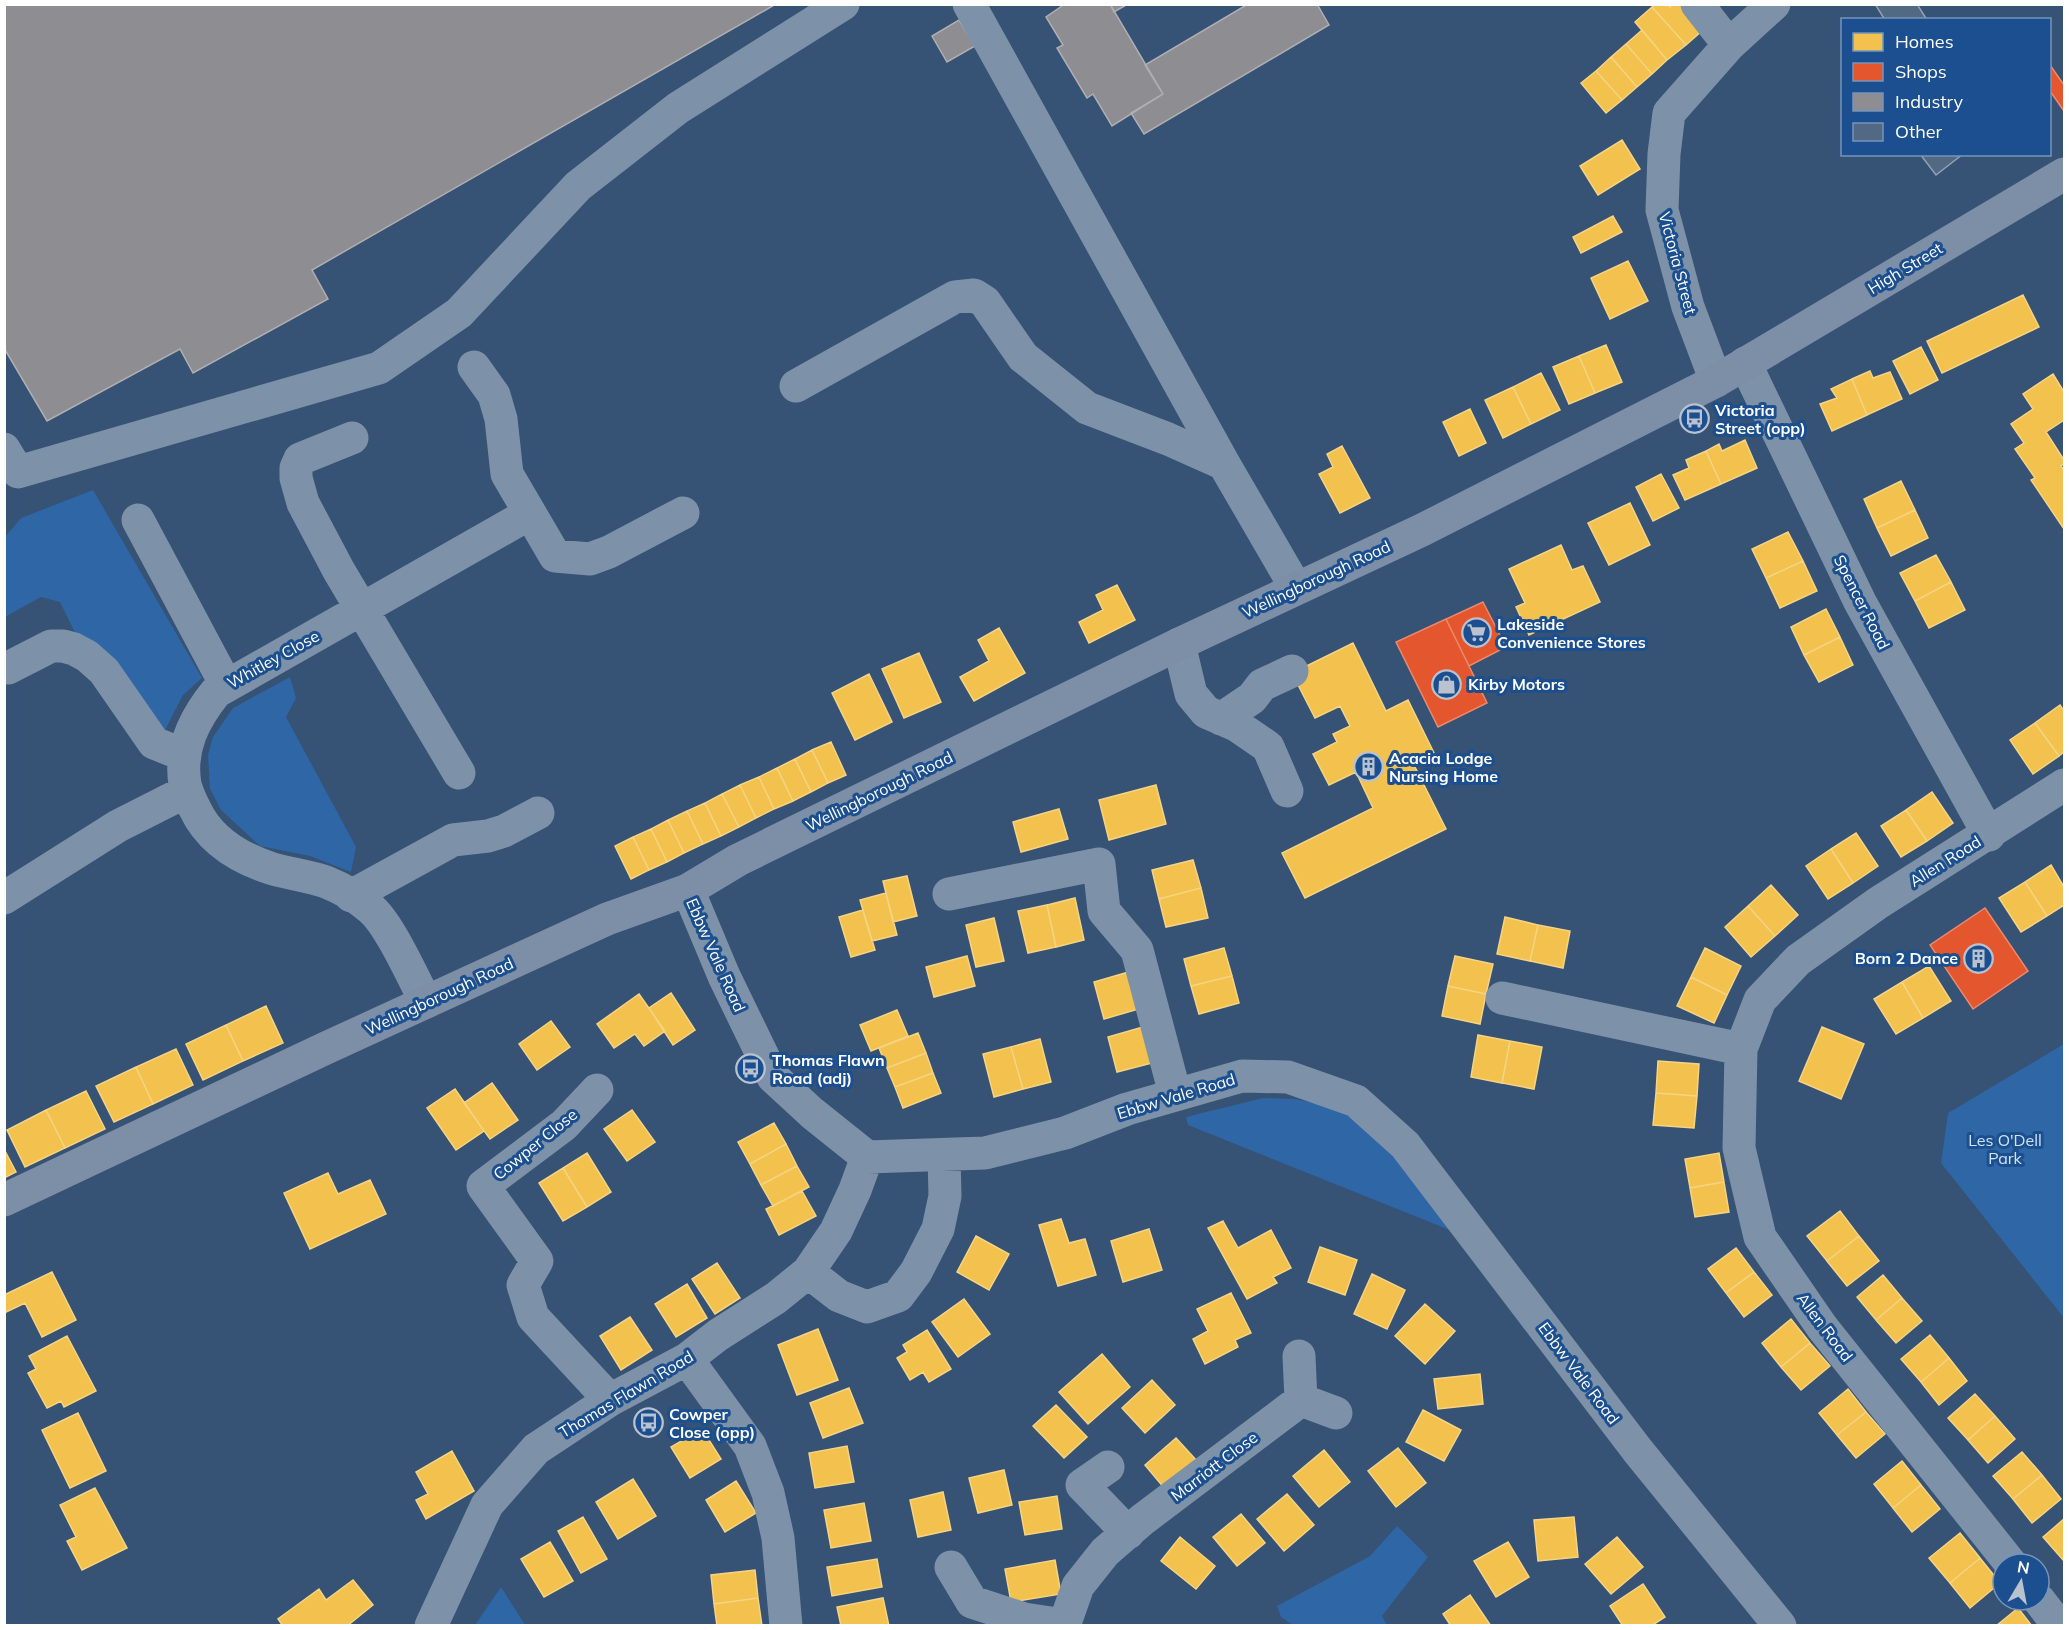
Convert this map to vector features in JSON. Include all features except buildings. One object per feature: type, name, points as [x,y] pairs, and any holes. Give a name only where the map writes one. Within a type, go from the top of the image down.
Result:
[{"type":"main road","name":"High Street","points":[[1745,363],[2064,174]]},
{"type":"main road","name":"Wellingborough Road","points":[[4,1200],[607,919],[688,890],[738,860],[1179,644],[1422,530],[1716,381],[1745,363]]},
{"type":"street","points":[[4,449],[18,472],[379,368],[459,313],[587,178],[678,108],[843,4]]},
{"type":"street","points":[[969,4],[1224,464],[1296,588]]},
{"type":"street","points":[[1697,4],[1729,45]]},
{"type":"street","name":"Victoria Street","points":[[1716,381],[1688,307],[1662,210],[1664,154],[1669,113],[1729,45],[1774,4]]},
{"type":"street","points":[[796,386],[955,297],[974,295],[985,303],[1023,357],[1087,408],[1168,439],[1224,464]]},
{"type":"street","name":"Spencer Road","points":[[1745,363],[1860,602],[1989,835]]},
{"type":"street","points":[[474,367],[494,395],[501,419],[507,474],[555,556],[590,559],[609,552],[683,513]]},
{"type":"street","points":[[352,438],[300,459],[296,468],[296,478],[303,503],[339,571],[459,773]]},
{"type":"street","name":"Whitley Close","points":[[426,1002],[386,928],[371,909],[326,882],[271,868],[219,842],[200,819],[187,791],[183,772],[184,755],[193,726],[203,708],[216,692],[226,685],[529,514]]},
{"type":"street","points":[[138,520],[226,685]]},
{"type":"street","points":[[1179,644],[1191,694],[1206,712],[1236,725],[1268,747],[1287,791]]},
{"type":"street","points":[[8,668],[51,646],[75,649],[104,671],[154,743],[184,755]]},
{"type":"street","points":[[1221,719],[1252,698],[1262,685],[1292,671]]},
{"type":"street","name":"Allen Road","points":[[2001,1552],[1822,1327],[1760,1237],[1739,1148],[1741,1049],[1760,1000],[1798,960],[1878,903],[1989,835],[2064,785]]},
{"type":"street","points":[[4,898],[118,826],[187,791]]},
{"type":"street","points":[[351,896],[453,840],[488,836],[504,831],[538,813]]},
{"type":"street","points":[[949,894],[1099,864],[1104,911],[1137,950],[1174,1094]]},
{"type":"street","name":"Ebbw Vale Road","points":[[688,890],[724,976],[773,1077],[812,1113],[867,1157],[985,1153],[1065,1133],[1127,1109],[1242,1076],[1288,1077],[1356,1101],[1405,1145],[1638,1451],[1780,1626]]},
{"type":"street","points":[[1502,998],[1741,1049]]},
{"type":"street","name":"Cowper Close","points":[[597,1090],[564,1125],[483,1186],[537,1261],[523,1285],[533,1317],[610,1400]]},
{"type":"street","points":[[808,1272],[839,1296],[867,1307],[898,1296],[916,1272],[938,1229],[945,1196],[944,1156]]},
{"type":"street","name":"Thomas Flawn Road","points":[[431,1626],[487,1505],[536,1449],[610,1400],[687,1359],[718,1335],[776,1298],[808,1272],[836,1231],[867,1157]]},
{"type":"street","points":[[1299,1356],[1301,1400],[1336,1413]]},
{"type":"street","points":[[687,1359],[750,1446],[768,1493],[778,1538],[786,1626]]},
{"type":"street","name":"Marriott Close","points":[[951,1567],[972,1602],[1024,1620],[1064,1625],[1078,1586],[1105,1552],[1301,1400]]},
{"type":"street","points":[[1108,1467],[1082,1485],[1128,1533]]},
{"type":"street","points":[[2049,1612],[2060,1626]]},
{"type":"green space","points":[[93,490],[202,678],[183,695],[164,732],[80,643],[60,602],[41,597],[5,617],[5,537],[21,518]]},
{"type":"green space","points":[[290,677],[296,698],[286,717],[356,847],[351,872],[310,856],[260,846],[221,810],[210,789],[208,755],[213,737],[233,708]]},
{"type":"green space","name":"Les O'Dell Park","points":[[2064,1044],[2064,1318],[1941,1163],[1948,1113]]},
{"type":"green space","points":[[1263,1098],[1295,1099],[1331,1106],[1369,1124],[1462,1235],[1188,1125],[1186,1117]]},
{"type":"green space","points":[[1397,1526],[1428,1557],[1382,1616],[1387,1625],[1293,1625],[1281,1617],[1277,1606],[1370,1556]]},
{"type":"green space","points":[[501,1587],[525,1625],[475,1625]]},
{"type":"place","name":"Victoria Street (opp)","points":[[1694,419]]},
{"type":"place","name":"Lakeside Convenience Stores","points":[[1476,633]]},
{"type":"place","name":"Kirby Motors","points":[[1447,684]]},
{"type":"place","name":"Acacia Lodge Nursing Home","points":[[1368,767]]},
{"type":"place","name":"Born 2 Dance","points":[[1979,958]]},
{"type":"place","name":"Thomas Flawn Road (adj)","points":[[751,1069]]},
{"type":"place","name":"Cowper Close (opp)","points":[[648,1423]]}]
